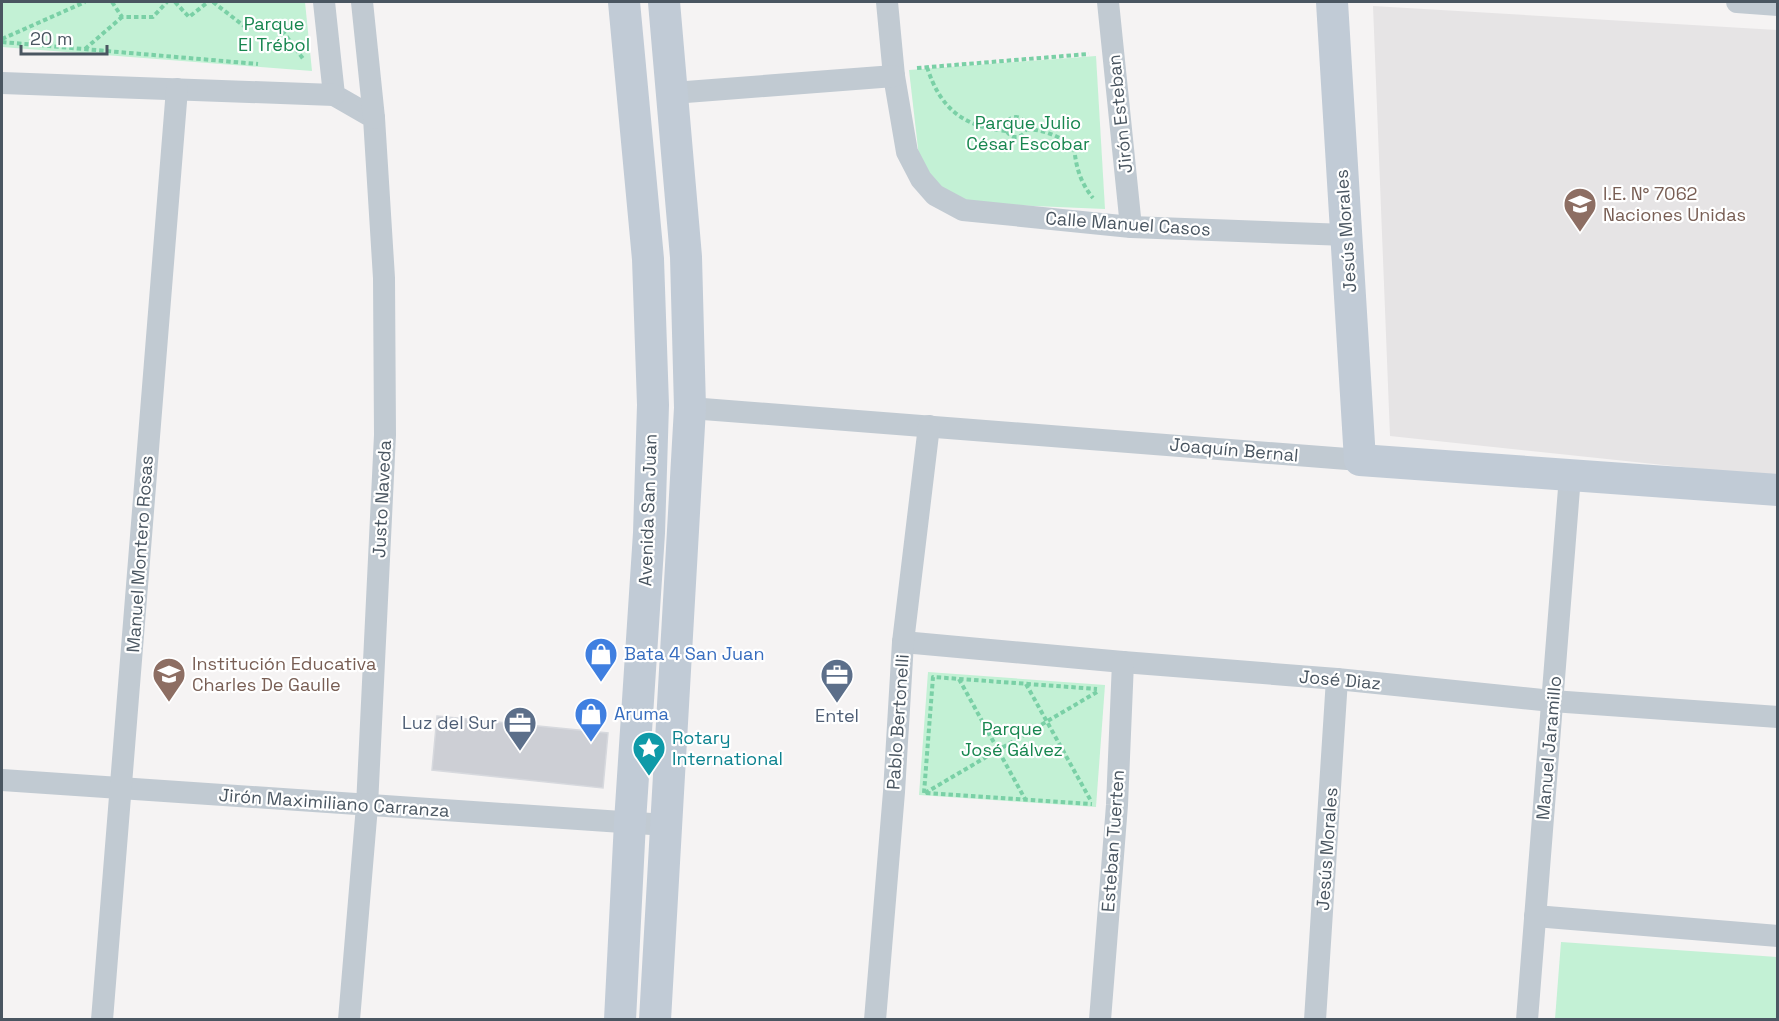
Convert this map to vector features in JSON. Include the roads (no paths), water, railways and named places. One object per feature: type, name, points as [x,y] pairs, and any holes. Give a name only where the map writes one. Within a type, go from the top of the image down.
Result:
[{"type":"main road","name":"Avenida San Juan","points":[[620,1020],[649,533],[653,405],[648,259],[624,2]]},
{"type":"main road","name":"Avenida San Juan","points":[[655,1020],[690,408],[686,257],[664,2]]},
{"type":"main road","name":"Jesús Morales","points":[[1332,2],[1360,460]]},
{"type":"main road","name":"Joaquín Bernal","points":[[1360,460],[1778,490]]},
{"type":"street","points":[[324,2],[334,95]]},
{"type":"street","name":"Justo Naveda","points":[[349,1020],[367,806],[386,435],[384,278],[374,118],[362,2]]},
{"type":"street","name":"Calle Manuel Casos","points":[[887,2],[894,73],[907,152],[921,179],[935,195],[963,210],[1131,227],[1347,235]]},
{"type":"street","name":"Jirón Esteban","points":[[1108,2],[1131,227]]},
{"type":"street","points":[[1737,2],[1778,5]]},
{"type":"street","points":[[673,93],[894,73]]},
{"type":"street","points":[[2,83],[334,95],[374,118]]},
{"type":"street","name":"Manuel Montero Rosas","points":[[102,1020],[177,89]]},
{"type":"street","name":"Joaquín Bernal","points":[[690,408],[1360,460]]},
{"type":"street","name":"Pablo Bertonelli","points":[[874,1020],[894,792],[903,642],[929,426]]},
{"type":"street","name":"Manuel Jaramillo","points":[[1527,1020],[1570,476]]},
{"type":"street","name":"José Diaz","points":[[903,642],[1337,679],[1552,701],[1778,717]]},
{"type":"street","name":"Esteban Tuerten","points":[[1100,1020],[1117,805],[1123,662]]},
{"type":"street","name":"Jesús Morales","points":[[1316,1020],[1337,679]]},
{"type":"street","name":"Jirón Maximiliano Carranza","points":[[2,780],[666,825]]},
{"type":"street","points":[[1535,916],[1778,936]]},
{"type":"place","name":"I.E. N° 7062 Naciones Unidas","points":[[1580,233]]},
{"type":"place","name":"Bata 4 San Juan","points":[[601,683]]},
{"type":"place","name":"Institución Educativa Charles De Gaulle","points":[[169,703]]},
{"type":"place","name":"Entel","points":[[837,704]]},
{"type":"place","name":"Aruma","points":[[591,743]]},
{"type":"place","name":"Luz del Sur","points":[[520,752]]},
{"type":"place","name":"Rotary International","points":[[649,777]]},
{"type":"park label","name":"Parque El Trébol","points":[[274,34]]},
{"type":"park label","name":"Parque Julio César Escobar","points":[[1028,133]]},
{"type":"park label","name":"Parque José Gálvez","points":[[1012,739]]}]
